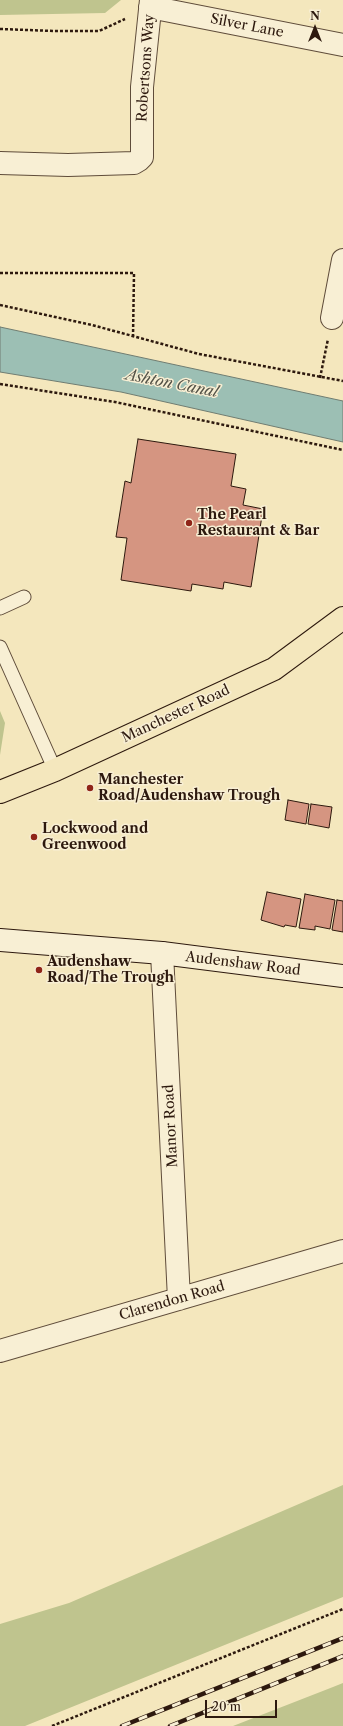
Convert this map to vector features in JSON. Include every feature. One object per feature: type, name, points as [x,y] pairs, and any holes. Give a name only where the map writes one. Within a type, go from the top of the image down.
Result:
[{"type":"highway","name":"Manchester Road","points":[[0,792],[55,770],[274,669],[343,618]]},
{"type":"street","name":"Silver Lane","points":[[151,4],[343,45]]},
{"type":"street","name":"Robertsons Way","points":[[0,163],[68,165],[134,163],[139,160],[142,156],[142,87],[151,4]]},
{"type":"street","points":[[332,318],[341,288],[343,260]]},
{"type":"street","name":"Audenshaw Road","points":[[0,940],[162,953],[343,976]]},
{"type":"street","name":"Manor Road","points":[[162,953],[179,1299]]},
{"type":"street","name":"Clarendon Road","points":[[0,1351],[343,1251]]},
{"type":"lane","points":[[0,608],[24,597]]},
{"type":"lane","points":[[0,647],[55,770]]},
{"type":"path","points":[[0,28],[54,31],[99,31],[151,4]]},
{"type":"path","points":[[0,273],[134,273],[133,337]]},
{"type":"path","points":[[0,305],[92,325],[199,354],[343,382]]},
{"type":"path","points":[[320,378],[332,318]]},
{"type":"path","points":[[0,384],[115,402],[343,450]]},
{"type":"path","points":[[52,1726],[343,1609]]},
{"type":"green space","points":[[0,0],[121,0],[105,13],[0,15]]},
{"type":"green space","points":[[0,711],[5,723],[0,755]]},
{"type":"green space","points":[[343,1485],[343,1597],[25,1726],[0,1726],[0,1624],[69,1603]]},
{"type":"green space","points":[[343,1683],[343,1726],[233,1726],[333,1687]]},
{"type":"water","name":"Ashton Canal","points":[[0,327],[343,401],[343,442],[121,392],[0,372]]},
{"type":"building","name":"The Pearl Restaurant & Bar","points":[[138,439],[236,454],[231,486],[246,489],[243,505],[263,509],[251,587],[224,582],[223,589],[192,584],[191,591],[121,580],[127,538],[116,537],[125,481],[131,483]]},
{"type":"building","points":[[288,800],[309,804],[306,824],[285,820]]},
{"type":"building","points":[[311,804],[332,807],[329,828],[308,824]]},
{"type":"building","points":[[267,892],[301,899],[296,927],[285,925],[284,927],[261,920]]},
{"type":"building","points":[[305,894],[335,900],[330,929],[315,926],[315,930],[299,928]]},
{"type":"building","points":[[337,900],[343,901],[343,932],[332,930]]},
{"type":"railway","points":[[122,1726],[343,1638]]},
{"type":"railway","points":[[170,1726],[343,1656]]},
{"type":"place","name":"The Pearl Restaurant & Bar","points":[[189,523]]},
{"type":"place","name":"Manchester Road/Audenshaw Trough","points":[[90,788]]},
{"type":"place","name":"Lockwood and Greenwood","points":[[34,837]]},
{"type":"place","name":"Audenshaw Road/The Trough","points":[[39,970]]}]
